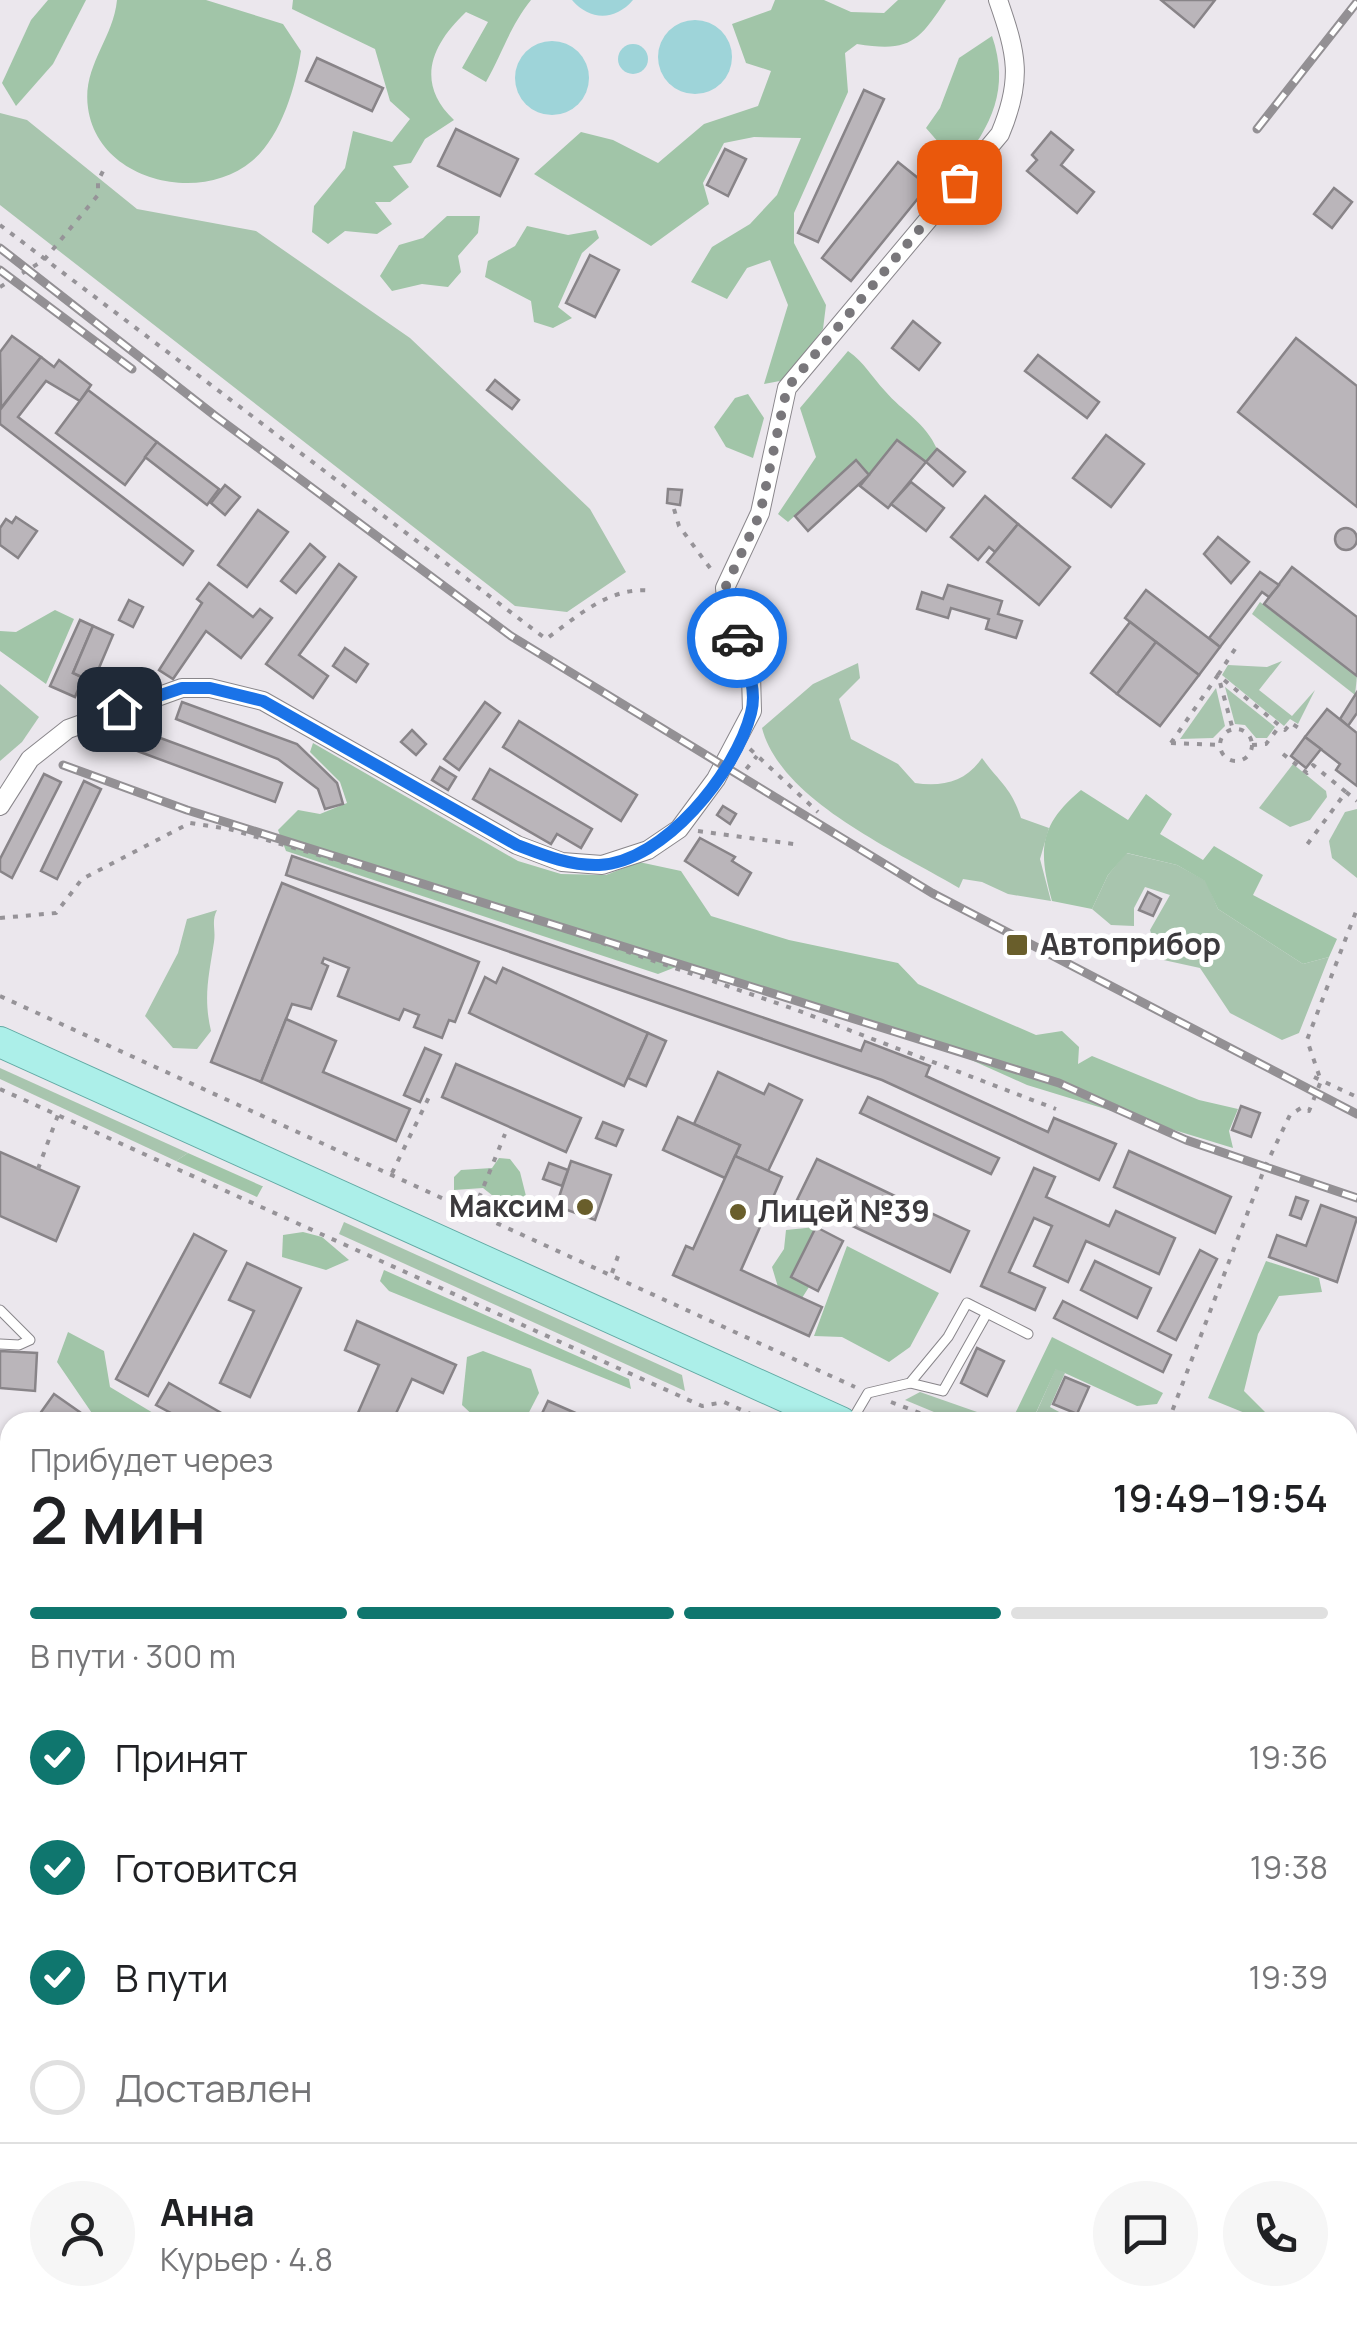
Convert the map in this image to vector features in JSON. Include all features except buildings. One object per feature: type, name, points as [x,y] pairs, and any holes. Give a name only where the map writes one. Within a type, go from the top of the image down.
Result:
[{"type":"main road","points":[[0,1042],[819,1412]]},
{"type":"street","points":[[0,806],[30,759],[68,728],[182,688],[210,688],[263,701],[517,845],[562,862],[602,865],[648,850],[678,829],[740,738],[752,711],[752,675],[727,607],[725,588],[760,514],[787,388],[1000,134],[1015,98],[1016,52],[998,0]]},
{"type":"lane","points":[[910,1384],[948,1336],[967,1303],[1028,1334]]},
{"type":"lane","points":[[0,1310],[30,1340],[19,1345],[0,1344]]},
{"type":"lane","points":[[858,1412],[868,1393],[910,1384],[943,1392],[988,1313]]},
{"type":"path","points":[[0,287],[44,260],[98,195],[104,169]]},
{"type":"path","points":[[0,226],[546,639],[591,606],[632,588],[653,590]]},
{"type":"path","points":[[674,509],[679,526],[725,588]]},
{"type":"path","points":[[1220,745],[1171,743],[1235,649]]},
{"type":"path","points":[[1218,675],[1285,730],[1290,723],[1300,730]]},
{"type":"path","points":[[1218,675],[1233,730]]},
{"type":"path","points":[[1220,745],[1226,758],[1240,761],[1252,746],[1266,744],[1280,726]]},
{"type":"path","points":[[1220,745],[1233,730],[1242,730],[1252,746]]},
{"type":"path","points":[[740,738],[818,812]]},
{"type":"path","points":[[1283,754],[1307,773],[1313,765],[1357,801]]},
{"type":"path","points":[[1302,850],[1346,792]]},
{"type":"path","points":[[0,918],[56,913],[82,879],[190,823],[230,829],[516,914],[794,1009],[1056,1109]]},
{"type":"path","points":[[678,829],[802,845]]},
{"type":"path","points":[[1172,1412],[1265,1167],[1290,1115],[1302,1108],[1309,1111],[1321,1081],[1307,1040],[1357,908]]},
{"type":"path","points":[[0,996],[917,1412]]},
{"type":"path","points":[[1314,1077],[1357,1097]]},
{"type":"path","points":[[0,1089],[702,1406],[724,1402],[746,1412]]},
{"type":"path","points":[[392,1173],[431,1093]]},
{"type":"path","points":[[38,1169],[58,1116]]},
{"type":"path","points":[[474,1210],[505,1134]]},
{"type":"path","points":[[612,1273],[618,1256]]},
{"type":"green space","points":[[48,0],[86,0],[53,64],[16,106],[2,83],[31,20]]},
{"type":"green space","points":[[117,0],[206,0],[283,24],[301,51],[295,80],[279,125],[252,161],[206,182],[180,183],[131,168],[111,153],[96,133],[87,93]]},
{"type":"green space","points":[[293,0],[531,0],[486,82],[462,68],[488,22],[466,12],[444,38],[432,64],[431,78],[434,92],[454,120],[425,139],[411,163],[393,166],[409,187],[390,202],[375,202],[392,224],[377,234],[345,231],[328,244],[312,232],[314,206],[345,168],[353,131],[392,142],[410,119],[390,101],[375,49],[292,9]]},
{"type":"green space","points":[[775,0],[824,0],[851,12],[884,13],[898,0],[946,0],[928,26],[911,41],[889,47],[857,44],[845,53],[848,92],[794,213],[794,243],[826,305],[823,329],[785,380],[764,384],[788,305],[770,260],[747,268],[727,299],[691,282],[712,247],[750,224],[777,195],[801,138],[754,137],[724,143],[703,183],[709,204],[651,246],[534,174],[581,132],[613,140],[658,163],[704,124],[758,106],[771,71],[746,63],[732,24],[771,10]]},
{"type":"green space","points":[[992,36],[999,73],[995,106],[981,136],[959,166],[926,128],[940,108],[959,58]]},
{"type":"green space","points":[[0,113],[27,120],[137,209],[256,231],[410,338],[590,509],[626,572],[567,612],[515,606],[0,205]]},
{"type":"green space","points":[[447,216],[480,216],[478,233],[458,256],[461,272],[448,287],[422,284],[392,291],[380,276],[399,245],[423,238]]},
{"type":"green space","points":[[527,226],[568,235],[596,230],[599,238],[582,253],[558,307],[572,318],[553,328],[534,322],[531,301],[485,277],[488,261],[515,246]]},
{"type":"green space","points":[[848,351],[920,424],[937,449],[926,462],[897,440],[869,475],[856,460],[788,522],[778,514],[816,457],[800,408]]},
{"type":"green space","points":[[748,394],[764,418],[753,458],[726,447],[714,427],[735,398]]},
{"type":"green space","points":[[1260,602],[1357,676],[1355,695],[1252,614]]},
{"type":"green space","points":[[55,610],[74,619],[46,684],[0,651],[0,631],[16,632]]},
{"type":"green space","points":[[1282,661],[1259,690],[1292,716],[1315,690],[1298,724],[1290,719],[1284,726],[1222,675],[1228,665],[1267,667]]},
{"type":"green space","points":[[858,663],[860,678],[839,699],[851,739],[898,764],[915,783],[953,781],[969,773],[982,758],[1009,792],[1021,818],[1049,828],[1040,859],[1051,901],[1008,894],[982,882],[963,879],[959,888],[844,821],[792,779],[773,754],[762,728],[813,684]]},
{"type":"green space","points":[[0,684],[39,717],[22,742],[0,761]]},
{"type":"green space","points":[[1225,687],[1275,727],[1267,738],[1256,738],[1245,725],[1235,724]]},
{"type":"green space","points":[[1216,688],[1225,726],[1213,738],[1180,739]]},
{"type":"green space","points":[[313,743],[518,861],[561,874],[606,875],[639,862],[681,871],[711,916],[789,940],[898,963],[918,984],[1036,1035],[1062,1031],[1079,1047],[1078,1064],[1092,1056],[1199,1100],[1238,1109],[1229,1131],[1233,1148],[1027,1085],[918,1036],[686,963],[658,974],[286,851],[278,830],[298,810],[320,814],[347,803],[340,782],[310,752]]},
{"type":"green space","points":[[1293,764],[1326,791],[1327,797],[1310,820],[1290,827],[1259,808]]},
{"type":"green space","points":[[1081,790],[1128,820],[1146,794],[1172,814],[1160,834],[1203,860],[1214,846],[1263,875],[1253,895],[1337,939],[1329,957],[1303,964],[1218,909],[1205,881],[1177,865],[1127,853],[1108,875],[1092,909],[1052,901],[1045,867],[1046,840],[1057,815]]},
{"type":"green space","points":[[1357,809],[1357,878],[1332,858],[1329,841],[1345,812]]},
{"type":"green space","points":[[1126,853],[1177,865],[1206,881],[1218,909],[1303,964],[1329,957],[1299,1033],[1282,1040],[1230,1013],[1200,968],[1159,959],[1150,930],[1170,895],[1145,887],[1134,908],[1134,926],[1111,925],[1092,909],[1108,875]]},
{"type":"green space","points":[[217,910],[208,986],[211,1031],[197,1049],[173,1048],[145,1016],[178,953],[187,919]]},
{"type":"green space","points":[[0,1068],[188,1153],[176,1161],[0,1079]]},
{"type":"green space","points":[[188,1153],[263,1186],[257,1197],[176,1161]]},
{"type":"green space","points":[[499,1158],[510,1159],[520,1172],[526,1196],[512,1211],[483,1188],[454,1190],[454,1177],[461,1170],[492,1168]]},
{"type":"green space","points":[[344,1222],[682,1375],[685,1391],[339,1234]]},
{"type":"green space","points":[[816,1227],[791,1276],[809,1287],[802,1298],[778,1287],[772,1267],[784,1249],[786,1230]]},
{"type":"green space","points":[[303,1232],[322,1237],[349,1260],[326,1270],[282,1257],[283,1235]]},
{"type":"green space","points":[[847,1246],[939,1293],[910,1347],[889,1362],[842,1337],[814,1336]]},
{"type":"green space","points":[[1266,1261],[1319,1278],[1322,1292],[1279,1296],[1258,1334],[1244,1391],[1265,1412],[1242,1412],[1208,1398]]},
{"type":"green space","points":[[384,1270],[629,1379],[631,1389],[389,1291],[380,1281]]},
{"type":"green space","points":[[68,1332],[104,1351],[110,1387],[151,1412],[91,1412],[57,1362]]},
{"type":"green space","points":[[1052,1337],[1163,1393],[1157,1404],[1137,1406],[1056,1369],[1036,1412],[1016,1412]]},
{"type":"green space","points":[[483,1351],[531,1369],[539,1393],[529,1412],[469,1412],[462,1405],[467,1357]]},
{"type":"green space","points":[[1056,1368],[1065,1373],[1050,1407],[1059,1412],[1037,1412]]},
{"type":"green space","points":[[920,1392],[977,1412],[934,1412],[905,1400]]},
{"type":"water","points":[[572,0],[633,0],[618,12],[602,16],[587,12]]},
{"type":"water","points":[[695,20],[709,22],[721,31],[730,43],[730,71],[721,83],[709,92],[695,94],[681,92],[669,83],[660,71],[658,57],[660,43],[669,31],[681,22]]},
{"type":"water","points":[[552,41],[566,43],[578,52],[587,64],[587,92],[578,104],[566,113],[552,115],[538,113],[526,104],[517,92],[515,78],[517,64],[526,52],[538,43]]},
{"type":"water","points":[[633,44],[644,48],[648,59],[644,70],[633,74],[622,70],[618,59],[622,48]]},
{"type":"railway","points":[[1257,129],[1357,2]]},
{"type":"railway","points":[[0,248],[214,415],[511,636],[932,893],[1357,1114]]},
{"type":"railway","points":[[0,270],[132,369]]},
{"type":"railway","points":[[63,765],[187,810],[1059,1083],[1186,1140],[1357,1198]]},
{"type":"way so far","points":[[737,638],[725,588],[760,514],[787,388],[959,182]]},
{"type":"place","name":"Автоприбор","points":[[1017,945]]},
{"type":"place","name":"Максим","points":[[585,1207]]},
{"type":"place","name":"Лицей №39","points":[[738,1212]]},
{"type":"route","points":[[119,709],[182,688],[210,688],[263,701],[517,845],[562,862],[602,865],[648,850],[678,829],[723,768],[752,711],[752,675],[737,638]]}]
